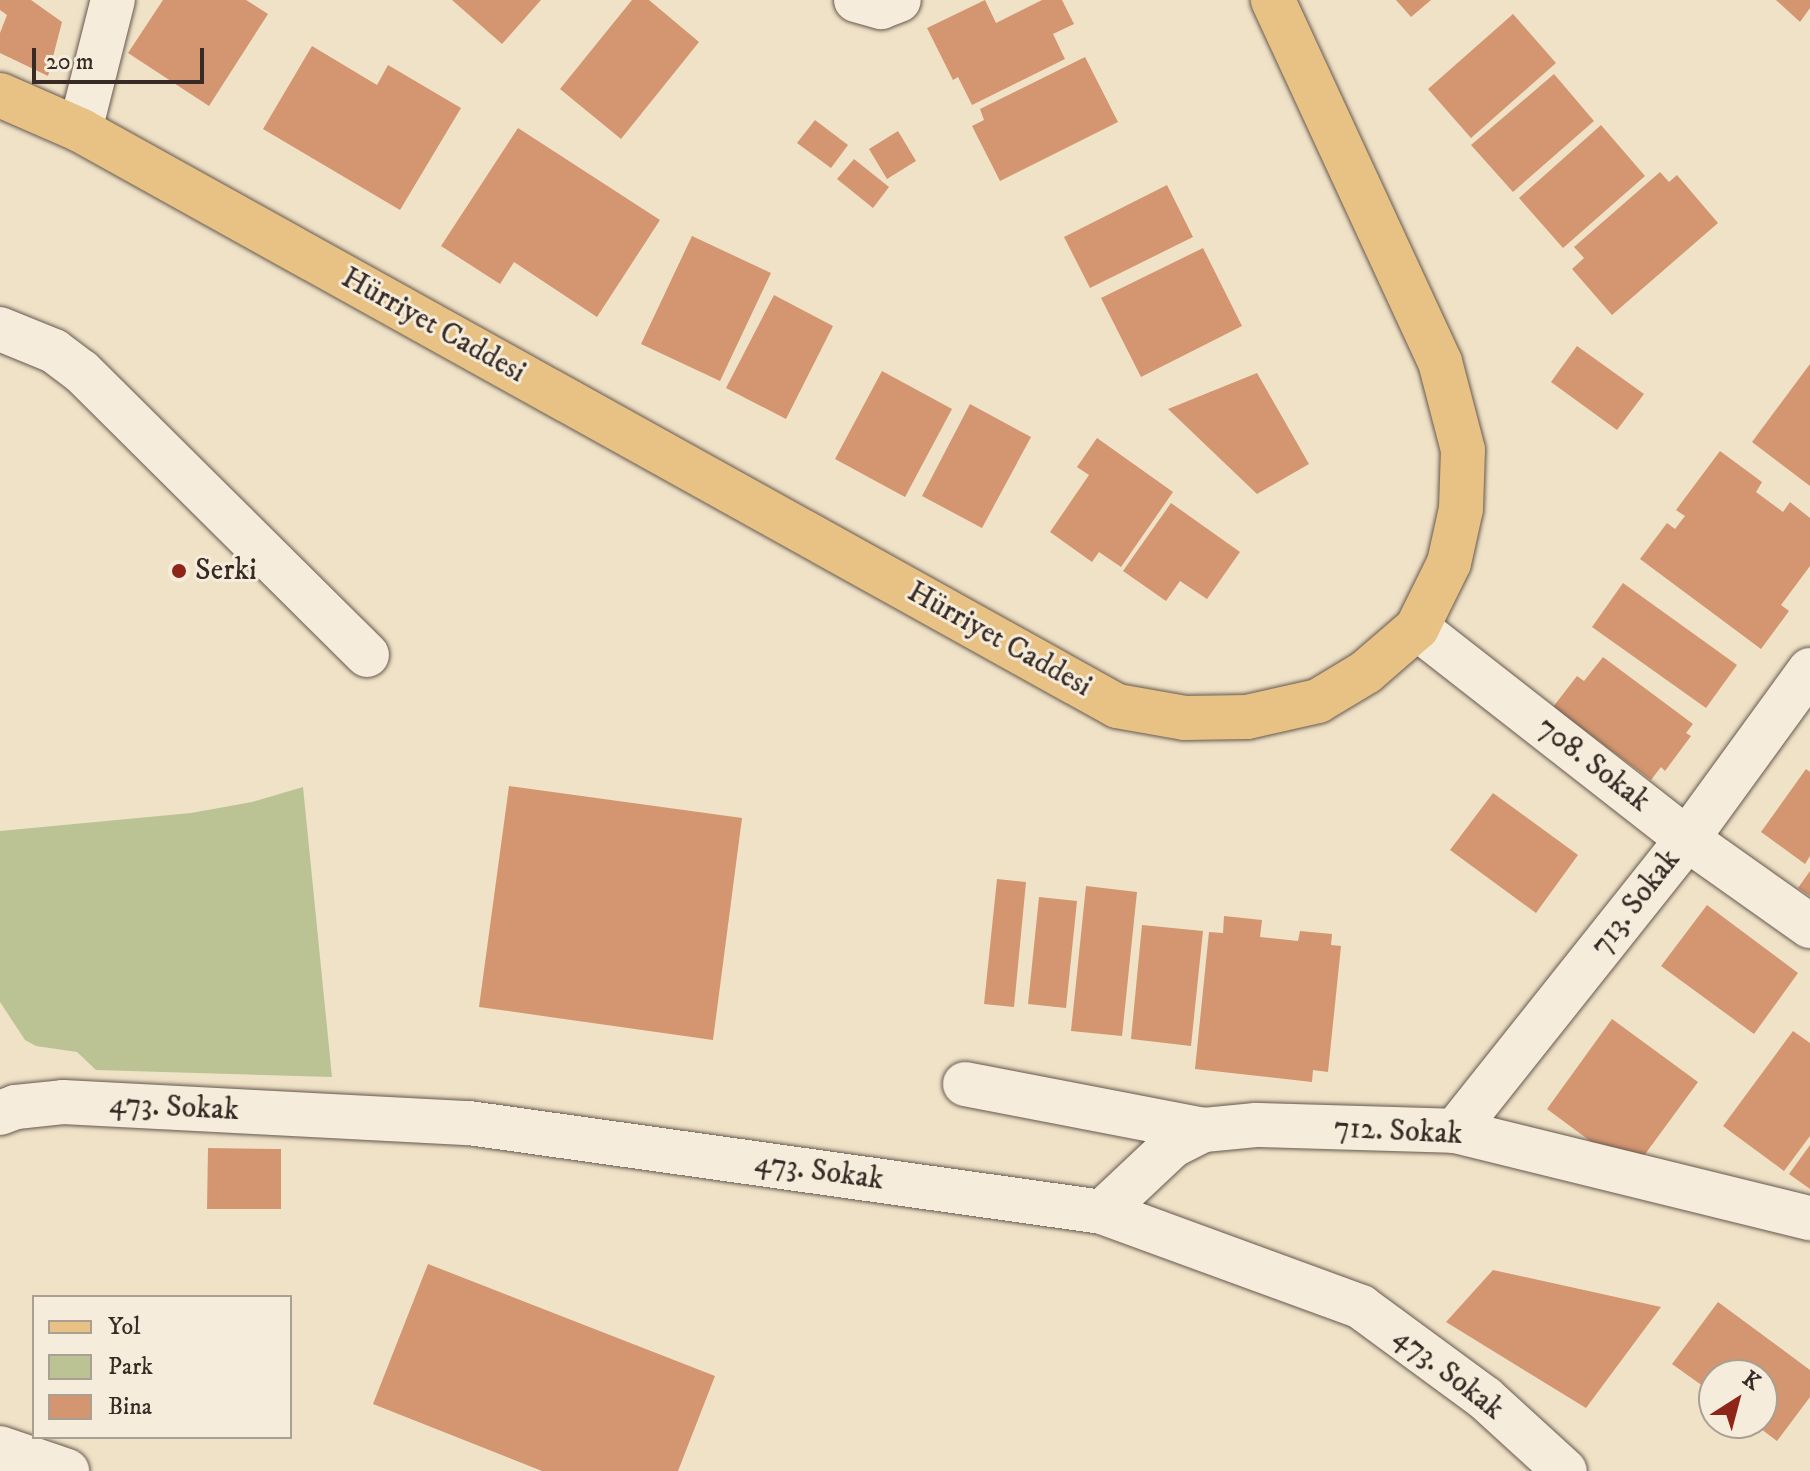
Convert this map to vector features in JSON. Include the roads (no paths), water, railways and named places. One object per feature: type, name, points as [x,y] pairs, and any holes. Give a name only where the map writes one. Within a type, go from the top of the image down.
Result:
[{"type":"main road","name":"Hürriyet Caddesi","points":[[0,95],[80,130],[1117,706],[1185,718],[1247,717],[1318,701],[1366,672],[1417,628],[1449,563],[1461,509],[1463,450],[1440,362],[1273,0]]},
{"type":"street","points":[[80,130],[113,0]]},
{"type":"street","points":[[856,0],[881,7],[899,0]]},
{"type":"street","points":[[0,329],[54,351],[81,371],[367,655]]},
{"type":"street","name":"708. Sokak","points":[[1417,628],[1687,839],[1810,926]]},
{"type":"street","name":"713. Sokak","points":[[1455,1131],[1687,839],[1810,670]]},
{"type":"street","points":[[965,1084],[1204,1130]]},
{"type":"street","name":"473. Sokak","points":[[5,1102],[63,1102],[469,1123],[1102,1212],[1361,1307],[1485,1398],[1565,1471]]},
{"type":"street","name":"712. Sokak","points":[[1102,1212],[1172,1146],[1204,1130],[1256,1125],[1455,1131],[1810,1218]]},
{"type":"street","points":[[0,1448],[67,1471]]},
{"type":"place","name":"Serki","points":[[179,571]]}]
